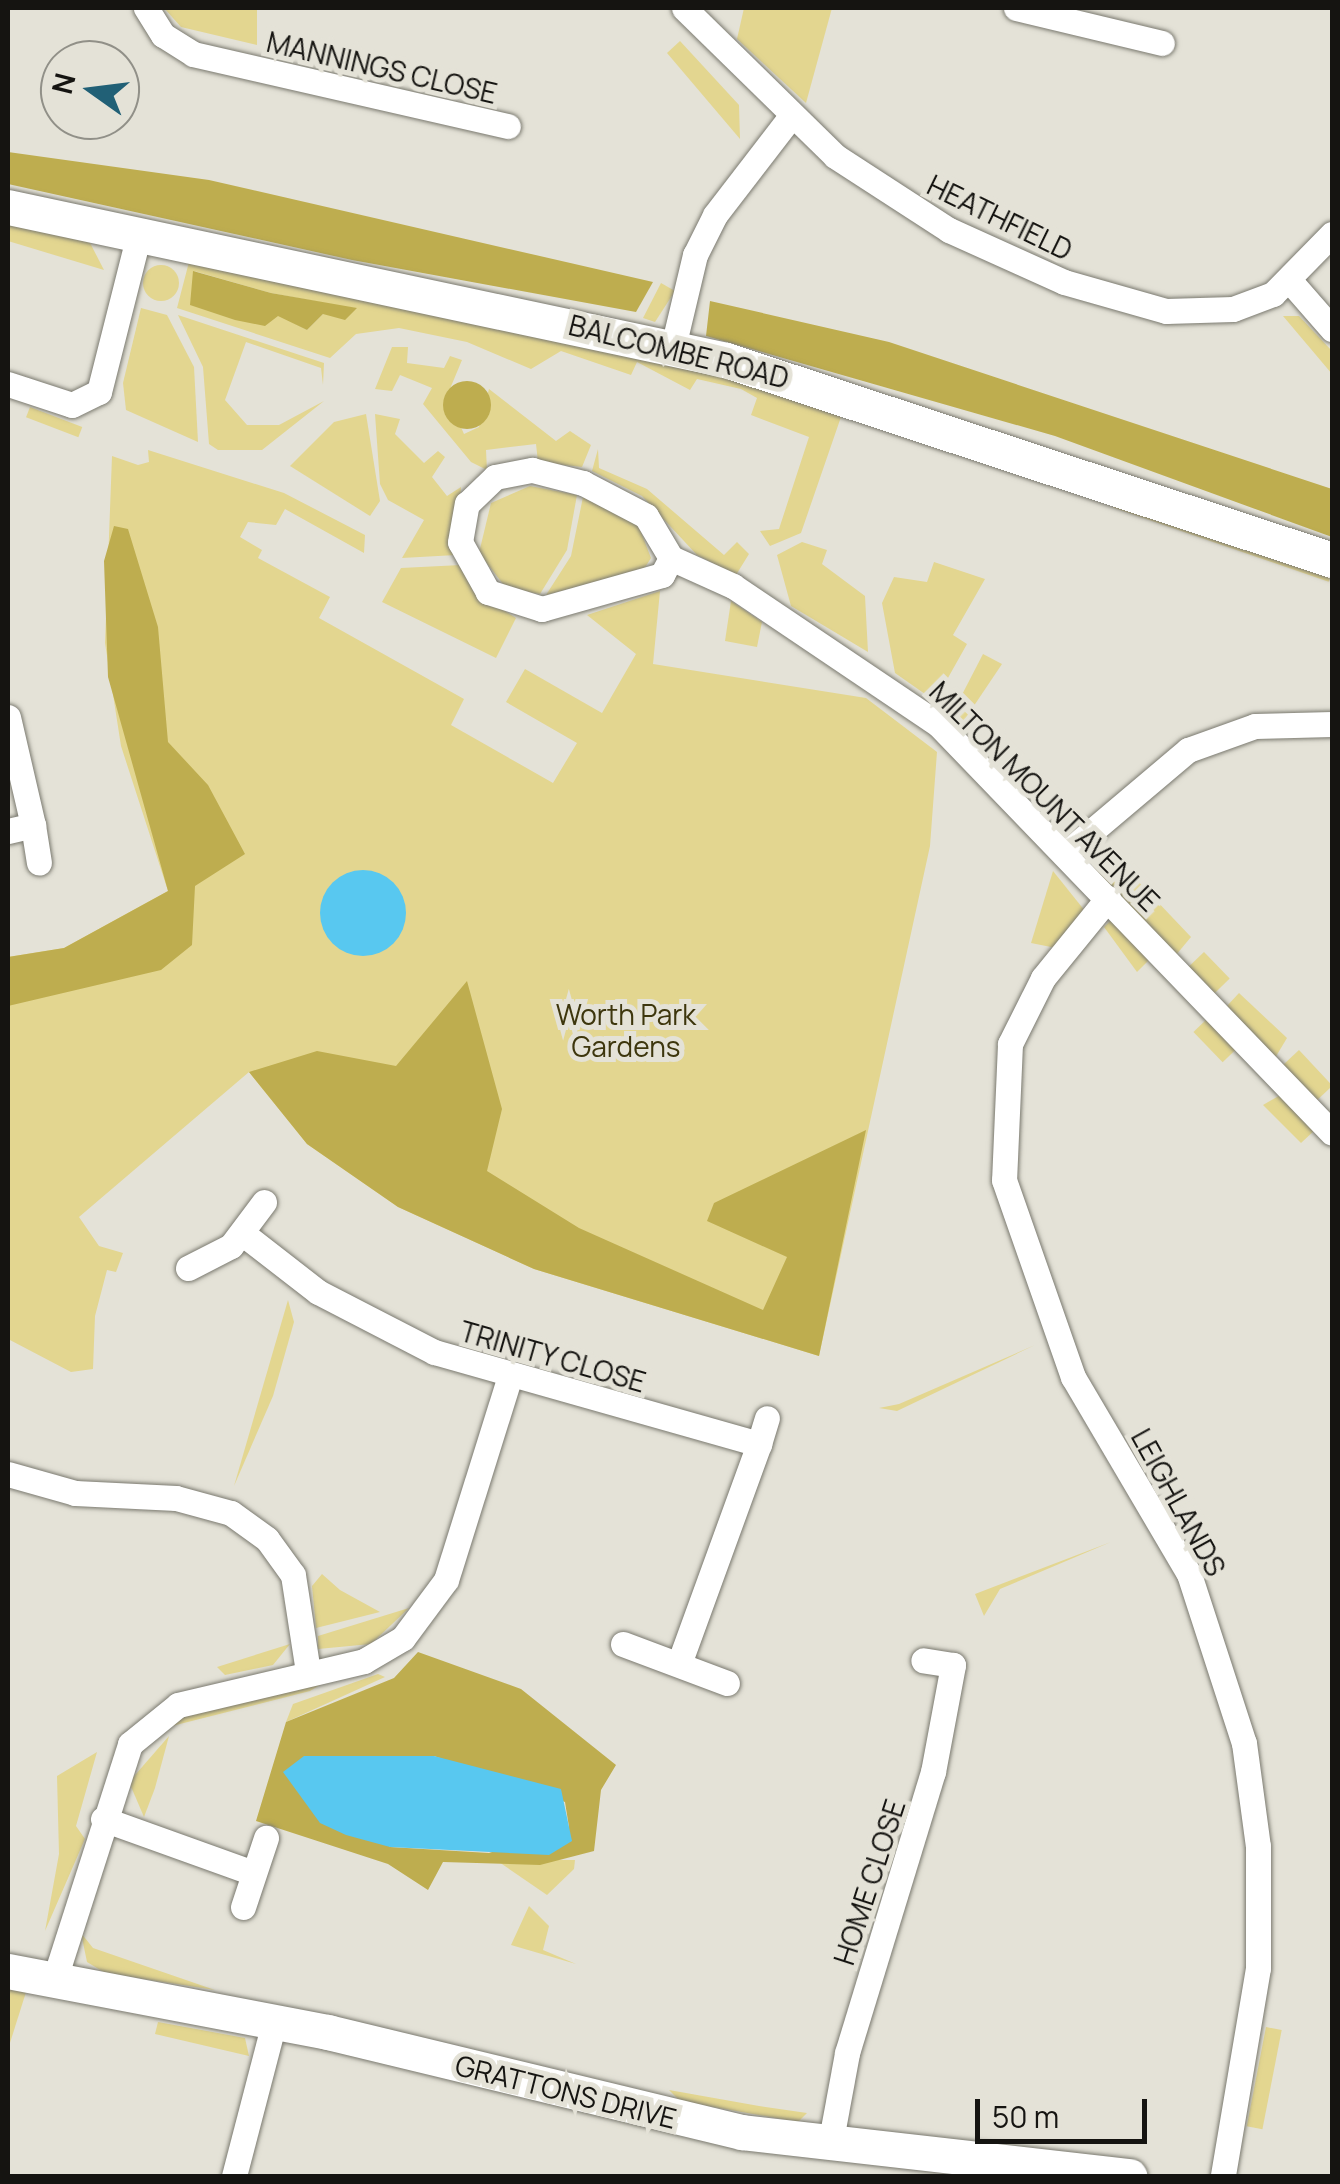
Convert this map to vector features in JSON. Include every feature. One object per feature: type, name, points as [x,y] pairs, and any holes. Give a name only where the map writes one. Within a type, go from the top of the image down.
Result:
[{"type":"main road","name":"BALCOMBE ROAD","points":[[8,207],[673,346],[878,404],[1332,560]]},
{"type":"main road","name":"GRATTONS DRIVE","points":[[8,1971],[274,2022],[642,2112],[830,2145],[1111,2175]]},
{"type":"street","name":"MANNINGS CLOSE","points":[[146,8],[163,35],[193,54],[508,126]]},
{"type":"street","points":[[690,15],[719,8]]},
{"type":"street","points":[[1016,8],[1162,42]]},
{"type":"street","name":"HEATHFIELD","points":[[690,15],[789,119],[949,230],[1095,292],[1210,313],[1254,303],[1290,280],[1332,234]]},
{"type":"street","points":[[673,346],[709,228],[789,119]]},
{"type":"street","points":[[8,384],[72,405],[99,392],[139,234]]},
{"type":"street","points":[[1290,280],[1332,330]]},
{"type":"street","points":[[556,473],[646,516],[671,558],[638,585],[532,610],[474,577],[462,522],[495,477],[556,473]]},
{"type":"street","name":"MILTON MOUNT AVENUE","points":[[671,558],[732,586],[898,693],[1066,853],[1332,1133]]},
{"type":"street","points":[[8,718],[20,828],[39,863]]},
{"type":"street","points":[[1066,853],[1188,750],[1256,726],[1332,724]]},
{"type":"street","name":"LEIGHLANDS","points":[[1108,898],[1043,978],[1010,1044],[1004,1180],[1073,1377],[1189,1574],[1244,1742],[1258,1846],[1258,1968],[1223,2176]]},
{"type":"street","points":[[188,1268],[242,1233],[264,1202]]},
{"type":"street","name":"TRINITY CLOSE","points":[[242,1233],[366,1320],[510,1380],[760,1444]]},
{"type":"street","points":[[54,1981],[115,1774],[150,1722],[192,1700],[382,1653],[424,1616],[456,1553],[510,1380]]},
{"type":"street","points":[[680,1664],[767,1418]]},
{"type":"street","points":[[8,1474],[75,1493],[200,1502],[240,1518],[293,1575],[308,1672]]},
{"type":"street","points":[[623,1644],[727,1683]]},
{"type":"street","name":"HOME CLOSE","points":[[830,2145],[868,1980],[923,1822],[962,1666],[923,1660]]},
{"type":"street","points":[[103,1819],[254,1873]]},
{"type":"street","points":[[242,1907],[266,1838]]},
{"type":"street","points":[[234,2176],[274,2022]]},
{"type":"green space","points":[[164,8],[257,8],[257,45],[181,27]]},
{"type":"green space","points":[[744,8],[832,8],[806,103],[737,39]]},
{"type":"green space","points":[[680,41],[739,105],[740,139],[667,53]]},
{"type":"green space","points":[[8,219],[87,237],[104,270],[8,241]]},
{"type":"green space","points":[[189,262],[675,357],[842,414],[801,533],[770,546],[760,531],[779,529],[809,437],[751,415],[757,398],[741,389],[697,379],[690,390],[637,362],[631,375],[561,351],[531,369],[467,342],[399,328],[356,334],[330,358],[177,308]],"holes":[[[194,271],[271,293],[357,309],[323,314],[307,330]]]},
{"type":"green space","points":[[161,265],[174,270],[179,283],[174,296],[161,301],[148,296],[143,283],[148,270]]},
{"type":"green space","points":[[661,283],[675,291],[655,322],[643,318]]},
{"type":"green space","points":[[141,308],[167,315],[194,367],[198,442],[126,410],[123,383]]},
{"type":"green space","points":[[178,315],[324,363],[323,385],[321,368],[246,342],[225,400],[247,425],[279,425],[324,401],[262,450],[218,450],[209,444],[203,367]]},
{"type":"green space","points":[[1283,316],[1299,316],[1332,351],[1332,374]]},
{"type":"green space","points":[[392,347],[408,347],[407,363],[444,368],[450,356],[462,360],[447,396],[464,434],[479,427],[489,389],[556,441],[570,431],[591,445],[582,467],[538,462],[536,444],[486,450],[487,470],[471,462],[423,404],[432,388],[400,375],[392,391],[375,389]]},
{"type":"green space","points":[[30,407],[82,427],[78,437],[26,417]]},
{"type":"green space","points":[[366,414],[380,501],[370,516],[290,466],[334,422]]},
{"type":"green space","points":[[375,414],[400,419],[395,434],[424,463],[438,451],[445,457],[432,477],[447,496],[461,487],[456,555],[402,558],[424,520],[388,500],[380,484]]},
{"type":"green space","points":[[598,449],[599,468],[647,489],[724,555],[737,542],[749,554],[736,575],[697,555],[642,496],[592,471]]},
{"type":"green space","name":"Worth Park Gardens","points":[[148,450],[284,493],[365,535],[364,553],[285,509],[276,525],[248,522],[240,537],[262,550],[258,558],[330,597],[319,618],[464,699],[451,725],[553,783],[577,743],[506,702],[525,669],[602,713],[636,654],[587,615],[660,591],[653,664],[866,698],[937,752],[930,846],[819,1356],[534,1269],[398,1207],[307,1144],[249,1072],[79,1217],[99,1246],[123,1253],[116,1272],[107,1270],[95,1316],[93,1369],[71,1372],[8,1339],[8,957],[64,948],[168,891],[121,746],[105,643],[112,456],[138,465],[149,462]]},
{"type":"green space","points":[[530,486],[577,495],[567,550],[540,594],[506,588],[479,553],[491,503]]},
{"type":"green space","points":[[583,497],[636,519],[651,558],[644,569],[546,595],[571,556]]},
{"type":"green space","points":[[1116,499],[1332,573],[1329,582],[1113,508]]},
{"type":"green space","points":[[802,542],[827,550],[822,564],[865,596],[868,652],[791,606],[777,555]]},
{"type":"green space","points":[[934,562],[985,579],[953,635],[967,644],[935,701],[895,673],[882,603],[894,577],[927,582]]},
{"type":"green space","points":[[461,565],[473,591],[516,618],[496,658],[382,602],[401,568]]},
{"type":"green space","points":[[731,601],[762,622],[757,647],[725,641]]},
{"type":"green space","points":[[983,654],[1002,664],[955,734],[952,714]]},
{"type":"green space","points":[[1096,837],[1191,937],[1176,955],[1093,868]]},
{"type":"green space","points":[[1053,871],[1085,911],[1056,948],[1031,943]]},
{"type":"green space","points":[[1112,919],[1152,957],[1137,972],[1104,927]]},
{"type":"green space","points":[[1204,952],[1230,979],[1215,993],[1189,967]]},
{"type":"green space","points":[[1239,993],[1287,1038],[1275,1058],[1226,1007]]},
{"type":"green space","points":[[1210,1016],[1239,1046],[1223,1062],[1193,1032]]},
{"type":"green space","points":[[1299,1050],[1332,1085],[1316,1102],[1282,1066]]},
{"type":"green space","points":[[1282,1094],[1316,1129],[1301,1143],[1263,1105]]},
{"type":"green space","points":[[288,1300],[294,1322],[273,1396],[234,1486]]},
{"type":"green space","points":[[1035,1345],[897,1411],[879,1408],[899,1404]]},
{"type":"green space","points":[[1111,1542],[1000,1589],[984,1616],[975,1594]]},
{"type":"green space","points":[[322,1574],[340,1590],[380,1612],[316,1628],[312,1586]]},
{"type":"green space","points":[[409,1608],[371,1644],[318,1649],[318,1636]]},
{"type":"green space","points":[[290,1644],[273,1665],[225,1675],[217,1667]]},
{"type":"green space","points":[[378,1674],[385,1677],[286,1722],[293,1704]]},
{"type":"green space","points":[[335,1676],[310,1691],[168,1727],[179,1716]]},
{"type":"green space","points":[[169,1736],[155,1788],[144,1817],[129,1782]]},
{"type":"green space","points":[[97,1752],[76,1826],[85,1839],[45,1931],[59,1854],[57,1776]]},
{"type":"green space","points":[[496,1860],[575,1860],[574,1869],[547,1895]]},
{"type":"green space","points":[[529,1906],[549,1926],[543,1950],[576,1964],[511,1945]]},
{"type":"green space","points":[[81,1933],[93,1948],[215,1990],[105,1973],[87,1962]]},
{"type":"green space","points":[[8,1981],[27,1989],[9,2046],[8,2045]]},
{"type":"green space","points":[[158,2022],[245,2038],[249,2056],[155,2034]]},
{"type":"green space","points":[[1266,2027],[1282,2030],[1262,2129],[1247,2126]]},
{"type":"green space","points":[[669,2090],[807,2113],[798,2122],[680,2101]]},
{"type":"shaded area","points":[[8,152],[209,180],[653,282],[636,312],[352,260],[8,184]]},
{"type":"shaded area","points":[[193,271],[271,293],[357,308],[345,320],[323,314],[307,330],[278,316],[265,326],[235,320],[190,305]]},
{"type":"shaded area","points":[[710,301],[889,342],[1332,489],[1332,537],[1055,436],[706,336]]},
{"type":"shaded area","points":[[467,381],[484,388],[491,405],[484,422],[467,429],[450,422],[443,405],[450,388]]},
{"type":"shaded area","points":[[114,526],[128,529],[158,627],[168,742],[208,785],[245,854],[195,886],[192,945],[161,970],[8,1006],[8,957],[64,948],[168,891],[108,677],[104,561]]},
{"type":"shaded area","points":[[467,981],[502,1109],[487,1171],[579,1228],[763,1310],[787,1257],[707,1221],[714,1203],[866,1130],[819,1356],[534,1269],[398,1207],[307,1144],[249,1072],[317,1051],[396,1066]]},
{"type":"shaded area","points":[[418,1652],[521,1689],[616,1765],[601,1790],[594,1851],[540,1865],[443,1862],[428,1890],[388,1864],[256,1821],[286,1722],[394,1678]],"holes":[[[304,1756],[434,1756],[565,1802],[569,1827],[489,1853],[390,1847]]]},
{"type":"water","points":[[363,870],[393,883],[406,913],[393,943],[363,956],[333,943],[320,913],[333,883]]},
{"type":"water","points":[[304,1756],[434,1756],[561,1789],[572,1841],[549,1855],[390,1847],[346,1835],[320,1823],[283,1772]]}]
